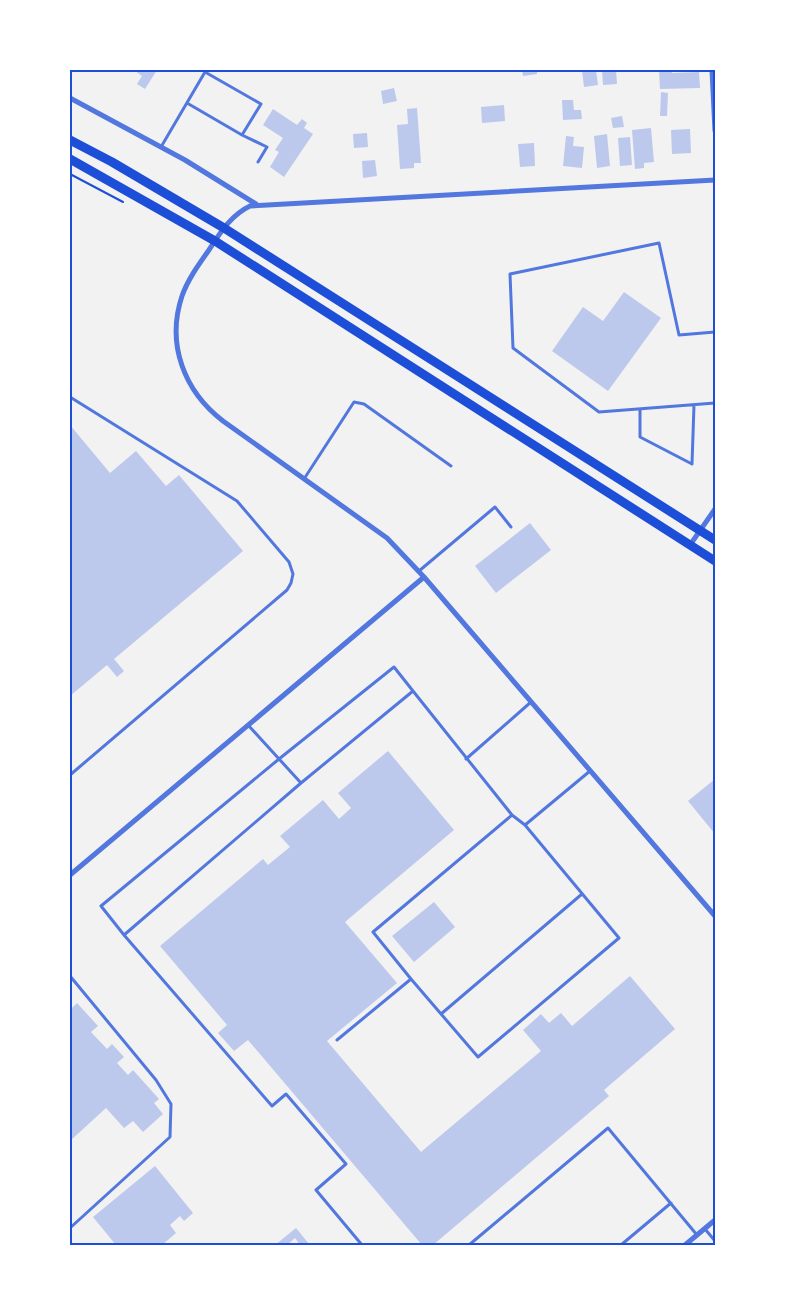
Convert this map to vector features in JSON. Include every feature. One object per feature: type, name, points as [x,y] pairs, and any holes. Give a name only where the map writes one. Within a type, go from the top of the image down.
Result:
[{"type":"main road","points":[[70,140],[112,162],[224,228],[715,540]]},
{"type":"main road","points":[[70,159],[215,241],[715,560]]},
{"type":"street","points":[[712,70],[715,131]]},
{"type":"street","points":[[70,98],[186,160],[256,204]]},
{"type":"street","points":[[715,180],[256,204],[243,209],[224,228],[193,275],[182,297],[177,314],[177,350],[182,368],[195,393],[214,414],[387,538],[424,577],[715,916]]},
{"type":"street","points":[[690,545],[715,509]]},
{"type":"street","points":[[71,872],[424,577]]},
{"type":"street","points":[[685,1245],[715,1220]]},
{"type":"lane","points":[[161,147],[205,72],[261,104],[242,135]]},
{"type":"lane","points":[[187,104],[242,135],[268,147],[258,162]]},
{"type":"lane","points":[[715,332],[679,335],[658,243],[510,274],[513,348],[599,412],[715,403]]},
{"type":"lane","points":[[70,397],[237,501],[289,562],[293,574],[287,590],[70,775]]},
{"type":"lane","points":[[304,479],[354,402],[364,404],[451,466]]},
{"type":"lane","points":[[640,409],[640,437],[692,464],[694,405]]},
{"type":"lane","points":[[418,572],[495,507],[511,527]]},
{"type":"lane","points":[[362,1245],[316,1190],[346,1164],[286,1094],[272,1106],[101,906],[394,667],[512,816],[525,825],[618,938],[478,1057],[373,932],[512,816]]},
{"type":"lane","points":[[124,935],[301,783],[413,691]]},
{"type":"lane","points":[[466,759],[531,702]]},
{"type":"lane","points":[[248,725],[301,783]]},
{"type":"lane","points":[[525,825],[590,771]]},
{"type":"lane","points":[[441,1014],[582,894]]},
{"type":"lane","points":[[70,976],[156,1080],[172,1104],[170,1137],[70,1228]]},
{"type":"lane","points":[[337,1040],[411,979]]},
{"type":"lane","points":[[469,1245],[608,1128],[697,1235]]},
{"type":"lane","points":[[621,1245],[671,1203]]},
{"type":"lane","points":[[705,1228],[715,1240]]},
{"type":"path","points":[[70,174],[126,204]]},
{"type":"building","points":[[136,70],[157,70],[145,89],[137,84],[142,76]]},
{"type":"building","points":[[522,70],[537,70],[537,74],[523,76]]},
{"type":"building","points":[[582,70],[596,70],[598,85],[584,87]]},
{"type":"building","points":[[602,70],[616,70],[617,84],[603,85]]},
{"type":"building","points":[[659,70],[672,70],[672,73],[699,72],[700,88],[660,89]]},
{"type":"building","points":[[394,88],[397,101],[383,104],[381,91]]},
{"type":"building","points":[[661,92],[668,93],[667,116],[660,116]]},
{"type":"building","points":[[562,100],[573,100],[574,110],[581,110],[582,119],[563,120]]},
{"type":"building","points":[[504,105],[505,121],[482,123],[481,107]]},
{"type":"building","points":[[417,108],[421,163],[414,163],[414,168],[400,169],[397,125],[408,124],[407,109]]},
{"type":"building","points":[[273,109],[297,125],[302,119],[307,123],[304,128],[313,134],[284,177],[270,167],[279,152],[275,150],[283,138],[263,125]]},
{"type":"building","points":[[622,116],[624,127],[613,128],[611,118]]},
{"type":"building","points":[[651,128],[654,162],[644,163],[644,168],[635,169],[632,130]]},
{"type":"building","points":[[690,129],[691,153],[672,154],[671,130]]},
{"type":"building","points":[[367,133],[368,147],[354,148],[353,134]]},
{"type":"building","points":[[607,134],[610,166],[597,168],[594,136]]},
{"type":"building","points":[[566,136],[574,137],[573,146],[584,147],[582,168],[563,166]]},
{"type":"building","points":[[630,137],[632,165],[620,166],[618,138]]},
{"type":"building","points":[[534,143],[535,166],[520,167],[518,144]]},
{"type":"building","points":[[375,160],[377,176],[363,178],[362,161]]},
{"type":"building","points":[[624,292],[661,318],[608,391],[552,351],[583,307],[603,321]]},
{"type":"building","points":[[70,425],[110,473],[136,451],[166,486],[179,475],[243,551],[114,659],[124,671],[117,677],[107,665],[70,696]]},
{"type":"building","points":[[530,523],[551,550],[496,593],[475,566]]},
{"type":"building","points":[[388,751],[454,830],[345,922],[397,983],[327,1041],[421,1152],[541,1051],[523,1030],[541,1014],[549,1023],[561,1013],[572,1026],[630,976],[675,1029],[604,1090],[609,1096],[433,1245],[422,1245],[248,1040],[234,1051],[218,1033],[227,1025],[160,946],[263,859],[268,865],[290,847],[280,836],[323,800],[339,819],[351,808],[338,793]]},
{"type":"building","points":[[715,779],[715,834],[688,801]]},
{"type":"building","points":[[434,902],[455,927],[414,962],[392,936]]},
{"type":"building","points":[[77,1003],[98,1026],[91,1032],[107,1049],[112,1044],[124,1057],[117,1063],[128,1075],[133,1070],[159,1099],[154,1103],[163,1114],[143,1132],[133,1121],[124,1128],[106,1108],[70,1141],[70,1006],[72,1008]]},
{"type":"building","points":[[155,1166],[193,1213],[184,1221],[180,1216],[170,1225],[176,1233],[162,1245],[116,1245],[93,1217]]},
{"type":"building","points":[[296,1228],[309,1244],[300,1245],[295,1238],[287,1245],[275,1245]]}]
